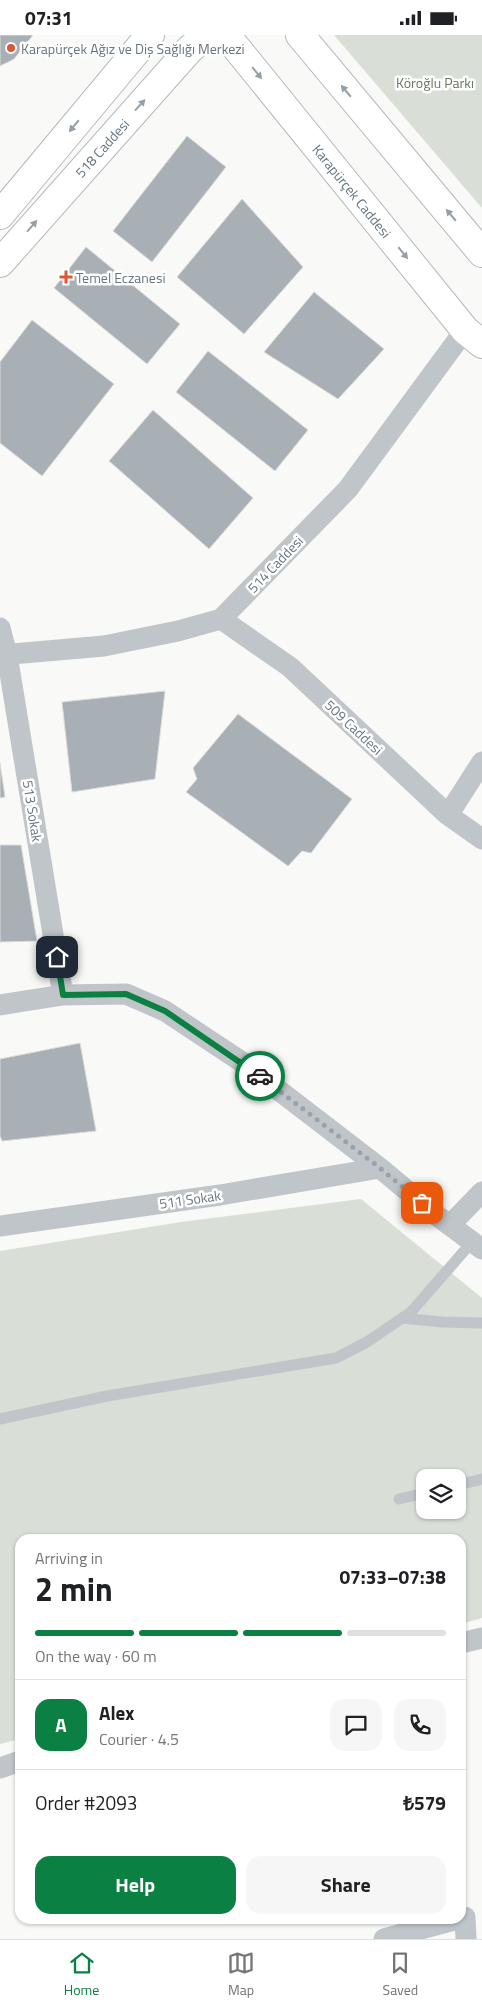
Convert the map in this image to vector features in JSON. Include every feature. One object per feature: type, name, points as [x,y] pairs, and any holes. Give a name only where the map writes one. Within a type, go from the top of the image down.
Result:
[{"type":"main road","points":[[0,215],[150,35]]},
{"type":"main road","name":"518 Caddesi","points":[[0,263],[189,50],[206,35]]},
{"type":"main road","name":"Karapürçek Caddesi","points":[[226,35],[474,337]]},
{"type":"main road","points":[[300,35],[482,253]]},
{"type":"street","name":"514 Caddesi","points":[[222,619],[348,489],[474,337]]},
{"type":"street","points":[[3,655],[104,646],[178,631],[222,619]]},
{"type":"street","name":"509 Caddesi","points":[[222,619],[290,667],[448,815],[482,839]]},
{"type":"street","name":"513 Sokak","points":[[0,628],[3,655],[63,995]]},
{"type":"street","points":[[448,815],[482,762]]},
{"type":"street","points":[[0,1005],[63,995],[126,994],[165,1011],[242,1062],[380,1168],[477,1246]]},
{"type":"street","name":"511 Sokak","points":[[0,1226],[220,1195],[380,1168]]},
{"type":"street","points":[[450,1225],[482,1192]]},
{"type":"street","points":[[466,1642],[482,1638]]},
{"type":"street","points":[[0,1767],[15,1762]]},
{"type":"street","points":[[466,1939],[467,1917]]},
{"type":"street","points":[[384,1939],[441,1924]]},
{"type":"lane","points":[[0,1419],[107,1396],[336,1358],[367,1343],[411,1312],[477,1246]]},
{"type":"lane","points":[[402,1318],[482,1323]]},
{"type":"lane","points":[[466,1483],[482,1479]]},
{"type":"lane","points":[[399,1499],[416,1495]]},
{"type":"green space","name":"Köroğlu Parkı","points":[[334,35],[482,35],[482,208]]},
{"type":"green space","points":[[361,1199],[482,1298],[482,1618],[466,1623],[466,1534],[15,1534],[15,1740],[0,1744],[0,1251],[181,1222]]},
{"type":"building","name":"Karapürçek Ağız ve Diş Sağlığı Merkezi","points":[[0,35],[33,35],[14,59],[0,66]]},
{"type":"building","points":[[187,136],[226,167],[152,262],[113,231]]},
{"type":"building","points":[[242,199],[303,267],[244,334],[177,277]]},
{"type":"building","points":[[86,247],[180,324],[147,364],[54,288]]},
{"type":"building","points":[[314,292],[384,349],[338,399],[264,352]]},
{"type":"building","points":[[32,320],[114,384],[42,476],[0,443],[0,362]]},
{"type":"building","points":[[208,351],[308,430],[275,471],[176,392]]},
{"type":"building","points":[[153,410],[253,498],[209,549],[109,461]]},
{"type":"building","points":[[165,691],[155,779],[72,792],[62,702]]},
{"type":"building","points":[[238,714],[352,799],[311,853],[302,851],[288,866],[186,792],[197,779],[193,768]]},
{"type":"building","points":[[0,763],[5,797],[0,798]]},
{"type":"building","points":[[0,845],[21,845],[37,941],[0,942]]},
{"type":"building","points":[[80,1043],[96,1131],[2,1141],[0,1136],[0,1059]]},
{"type":"way so far","points":[[260,1076],[380,1168],[422,1203]]},
{"type":"place","name":"Karapürçek Ağız ve Diş Sağlığı Merkezi","points":[[11,48]]},
{"type":"place","name":"Temel Eczanesi","points":[[66,277]]},
{"type":"route","points":[[57,957],[63,995],[126,994],[165,1011],[260,1076]]}]
